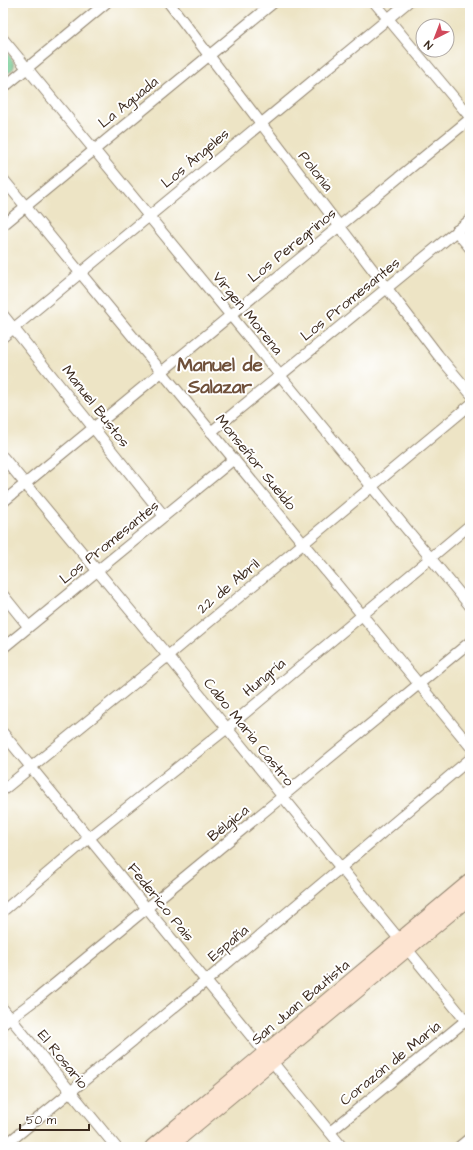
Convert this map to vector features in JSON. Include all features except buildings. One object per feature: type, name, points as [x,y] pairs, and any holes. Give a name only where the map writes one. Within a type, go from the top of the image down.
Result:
[{"type":"street","points":[[3,88],[106,3]]},
{"type":"street","name":"Polonia","points":[[169,3],[260,124],[438,355],[470,394]]},
{"type":"street","name":"La Aguada","points":[[3,225],[273,3]]},
{"type":"street","points":[[375,3],[470,118]]},
{"type":"street","name":"Los Ángeles","points":[[3,337],[407,3]]},
{"type":"street","name":"Virgen Morena","points":[[3,39],[470,606]]},
{"type":"street","name":"Los Peregrinos","points":[[3,502],[470,118]]},
{"type":"street","name":"Monseñor Sueldo","points":[[3,179],[470,746]]},
{"type":"street","name":"Los Promesantes","points":[[211,432],[470,220]]},
{"type":"street","points":[[456,231],[470,248]]},
{"type":"street","name":"Manuel Bustos","points":[[3,315],[15,328],[164,516]]},
{"type":"street","name":"22 de Abril","points":[[3,790],[168,656],[470,405]]},
{"type":"street","name":"Cabo Maria Castro","points":[[3,457],[168,656],[282,798],[469,1021]]},
{"type":"street","name":"Los Promesantes","points":[[3,648],[234,459]]},
{"type":"street","name":"Hungría","points":[[3,911],[89,838],[226,729],[470,525]]},
{"type":"street","points":[[3,595],[28,626]]},
{"type":"street","name":"Bélgica","points":[[7,1021],[282,798],[470,642]]},
{"type":"street","name":"Federico Pais","points":[[3,733],[342,1147]]},
{"type":"street","name":"España","points":[[3,1147],[206,981],[470,759]]},
{"type":"street","name":"San Juan Bautista","points":[[404,945],[470,881]]},
{"type":"street","name":"San Juan Bautista","points":[[152,1147],[269,1057],[404,945],[470,897]]},
{"type":"street","name":"El Rosario","points":[[3,1009],[7,1021],[70,1091],[116,1147]]},
{"type":"street","name":"Corazón de María","points":[[330,1132],[469,1021]]},
{"type":"street","name":"San Juan Bautista","points":[[169,1147],[269,1057]]},
{"type":"street","points":[[459,1147],[470,1138]]},
{"type":"green space","points":[[3,48],[11,58],[14,68],[3,77]]},
{"type":"district","name":"Manuel de Salazar","points":[[220,375]]}]
